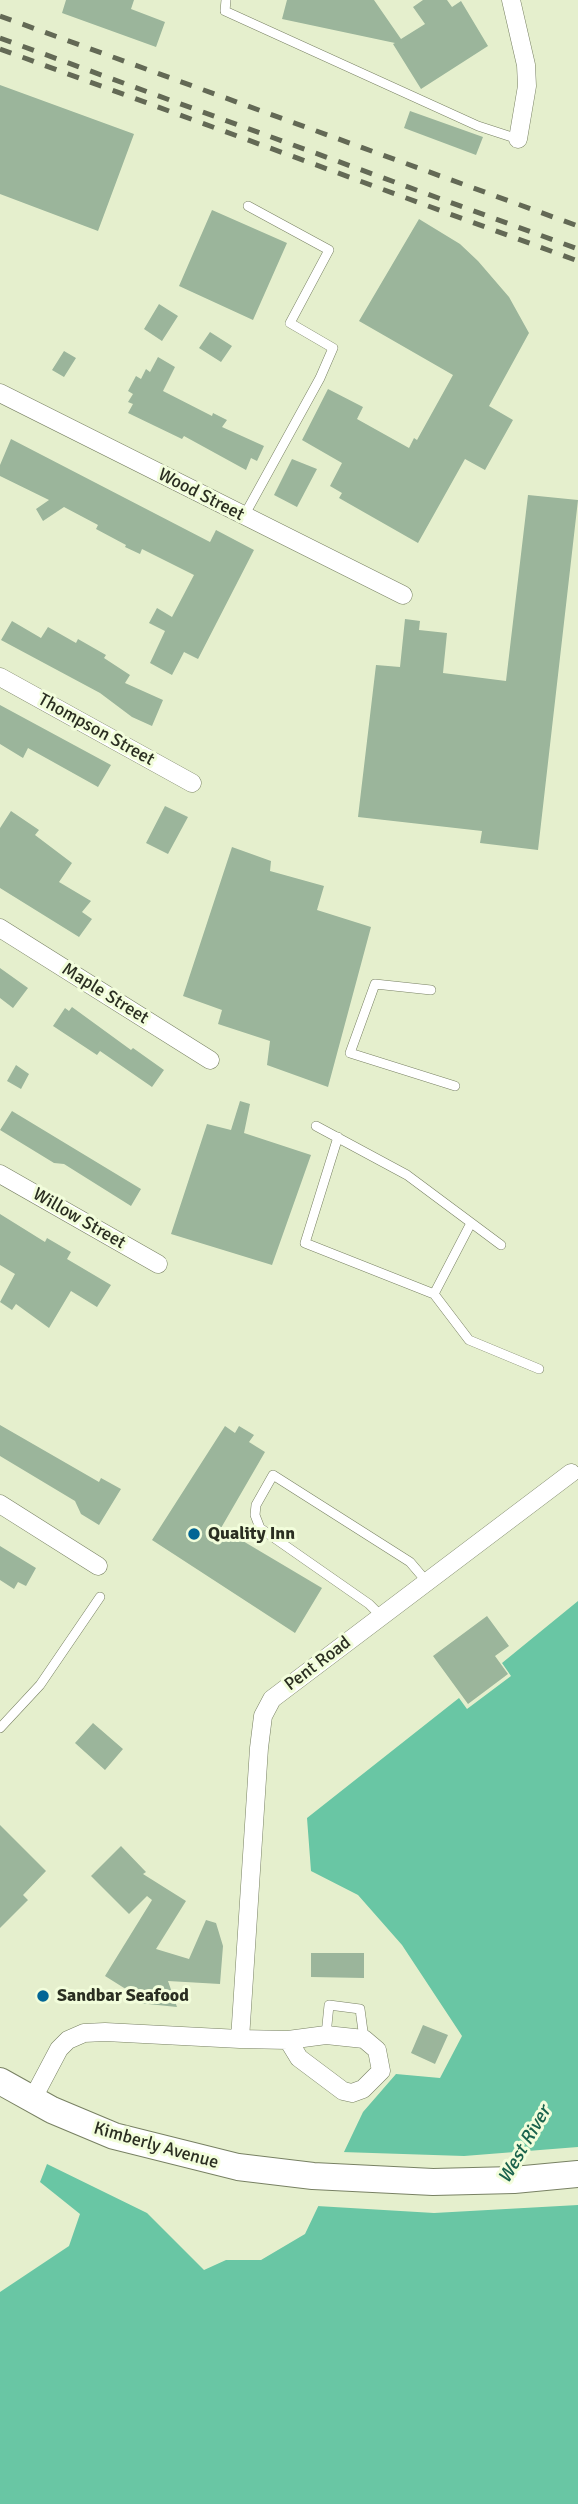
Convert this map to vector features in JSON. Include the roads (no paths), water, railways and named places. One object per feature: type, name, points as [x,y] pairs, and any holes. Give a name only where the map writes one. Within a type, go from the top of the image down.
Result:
[{"type":"main road","name":"Kimberly Avenue","points":[[0,2081],[82,2124],[148,2147],[215,2163],[296,2175],[465,2183],[578,2174]]},
{"type":"street","points":[[511,0],[526,65],[527,86],[518,139]]},
{"type":"street","name":"Wood Street","points":[[0,393],[403,595]]},
{"type":"street","name":"Thompson Street","points":[[0,677],[192,783]]},
{"type":"street","name":"Maple Street","points":[[0,928],[210,1060]]},
{"type":"street","name":"Willow Street","points":[[0,1174],[158,1264]]},
{"type":"street","name":"Pent Road","points":[[240,2039],[263,1716],[272,1699],[571,1473]]},
{"type":"street","points":[[0,1504],[98,1566]]},
{"type":"street","points":[[32,2100],[59,2049],[68,2040],[84,2033],[240,2039],[288,2039],[326,2035],[364,2039],[377,2050],[381,2071],[369,2085],[352,2093],[339,2089],[299,2058],[288,2039]]},
{"type":"lane","points":[[226,0],[225,11],[478,126],[518,139]]},
{"type":"lane","points":[[244,516],[320,378],[333,348],[290,323],[329,250],[248,206]]},
{"type":"lane","points":[[431,990],[375,985],[350,1053],[455,1086]]},
{"type":"lane","points":[[316,1126],[407,1175],[501,1245]]},
{"type":"lane","points":[[338,1137],[304,1243],[434,1294],[469,1340],[539,1369]]},
{"type":"lane","points":[[434,1294],[471,1223]]},
{"type":"lane","points":[[382,1617],[369,1604],[260,1528],[255,1510],[273,1475],[410,1562],[427,1582]]},
{"type":"lane","points":[[0,1728],[40,1685],[100,1597]]},
{"type":"lane","points":[[326,2035],[329,2005],[360,2009],[364,2039]]},
{"type":"water","name":"West River","points":[[578,1601],[578,2504],[0,2504],[0,2292],[69,2246],[80,2214],[40,2182],[47,2164],[147,2213],[204,2270],[226,2260],[261,2260],[305,2234],[363,2112],[396,2074],[440,2078],[462,2036],[402,1945],[358,1895],[311,1871],[307,1818],[459,1698],[467,1709],[511,1676],[502,1663]]},
{"type":"railway","points":[[0,16],[578,226]]},
{"type":"railway","points":[[0,38],[578,249]]},
{"type":"railway","points":[[0,49],[578,261]]},
{"type":"place","name":"Quality Inn","points":[[194,1534]]},
{"type":"place","name":"Sandbar Seafood","points":[[43,1996]]}]
